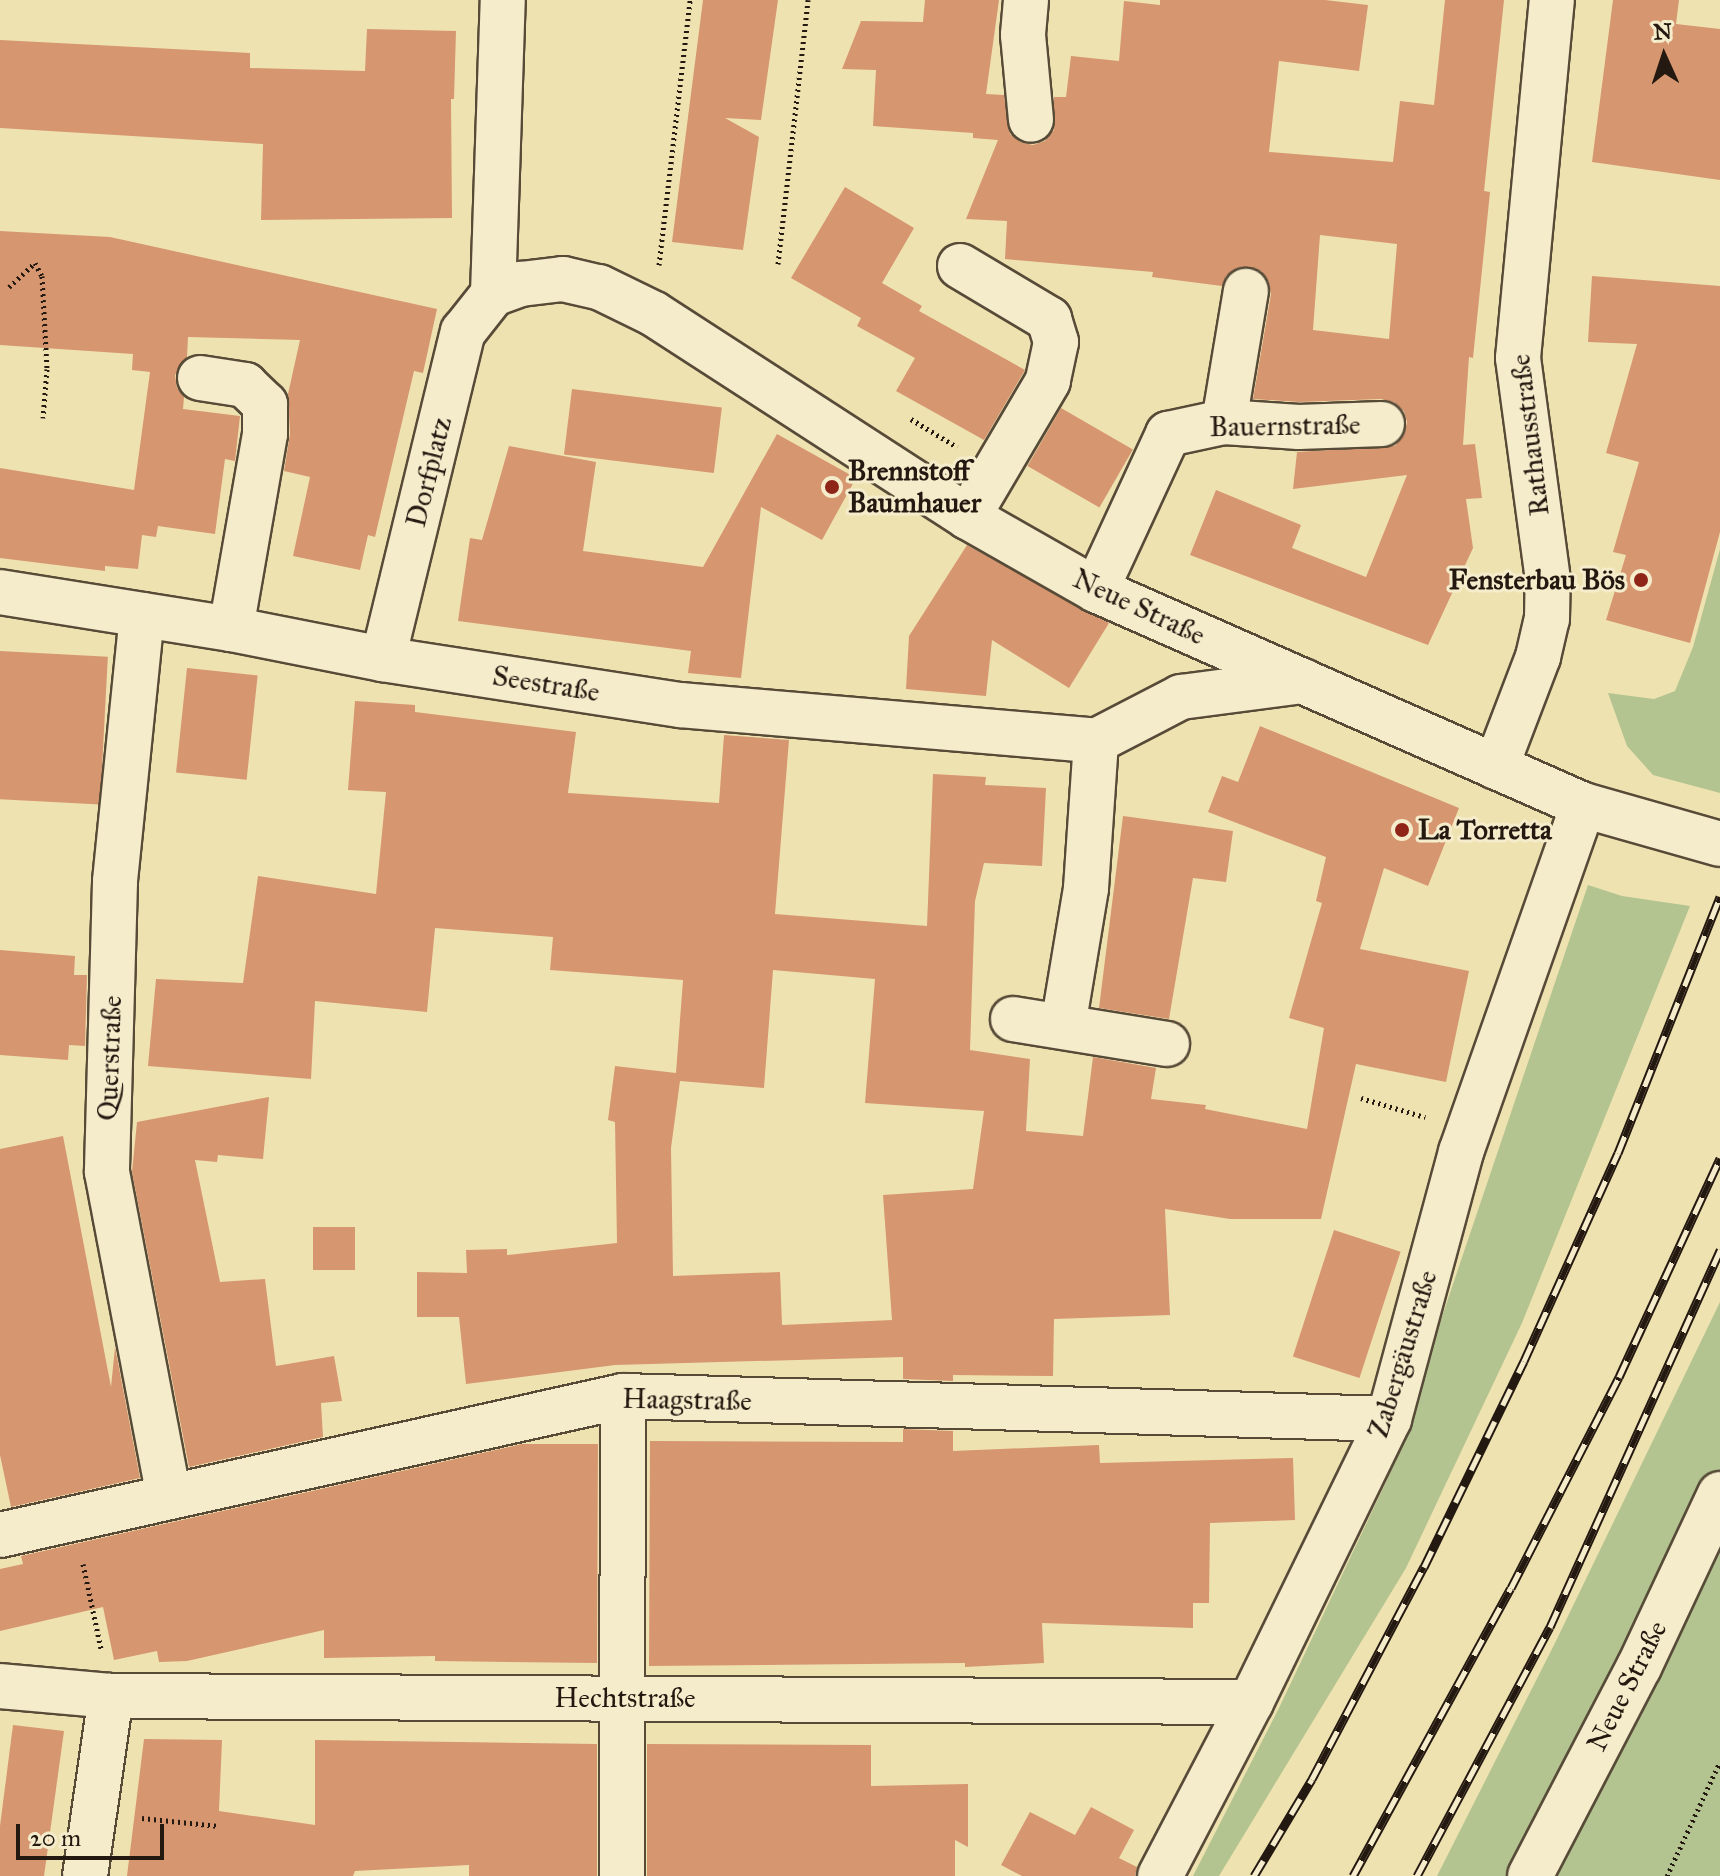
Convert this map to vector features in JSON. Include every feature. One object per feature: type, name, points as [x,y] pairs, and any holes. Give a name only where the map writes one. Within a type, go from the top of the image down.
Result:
[{"type":"street","points":[[493,294],[503,0]]},
{"type":"street","points":[[1026,0],[1023,35],[1031,120]]},
{"type":"street","name":"Rathausstraße","points":[[1496,767],[1538,657],[1547,619],[1548,580],[1518,358],[1552,0]]},
{"type":"street","points":[[960,266],[1049,319],[1056,342],[1048,381],[968,517]]},
{"type":"street","name":"Neue Straße","points":[[493,294],[521,284],[563,279],[599,287],[654,314],[968,517],[1096,590],[1583,805],[1720,844]]},
{"type":"street","points":[[1224,422],[1246,291]]},
{"type":"street","name":"Dorfplatz","points":[[383,659],[463,332],[493,294]]},
{"type":"street","points":[[200,378],[245,385],[265,404],[265,434],[231,629]]},
{"type":"street","name":"Bauernstraße","points":[[1096,590],[1168,434],[1224,422],[1299,427],[1382,424]]},
{"type":"street","name":"Seestraße","points":[[0,592],[231,629],[383,659],[680,705],[1096,741]]},
{"type":"street","name":"Querstraße","points":[[142,615],[115,882],[107,1172],[169,1497]]},
{"type":"street","points":[[1063,1026],[1086,888],[1096,741],[1181,697],[1303,681]]},
{"type":"street","name":"Zabergäustraße","points":[[1160,1876],[1251,1702],[1389,1419],[1469,1130],[1583,805]]},
{"type":"street","points":[[1013,1019],[1167,1044]]},
{"type":"street","points":[[622,1876],[623,1396]]},
{"type":"street","name":"Haagstraße","points":[[0,1535],[623,1396],[1389,1419]]},
{"type":"street","name":"Neue Straße","points":[[1530,1876],[1639,1667],[1720,1494]]},
{"type":"street","name":"Hechtstraße","points":[[0,1686],[111,1696],[1251,1702]]},
{"type":"street","points":[[85,1876],[111,1696]]},
{"type":"path","points":[[654,314],[690,0]]},
{"type":"path","points":[[778,264],[808,0]]},
{"type":"path","points":[[9,287],[35,263],[42,276],[47,369],[43,418]]},
{"type":"path","points":[[1361,1098],[1469,1130]]},
{"type":"path","points":[[73,1519],[111,1696]]},
{"type":"path","points":[[1667,1876],[1720,1762]]},
{"type":"path","points":[[94,1813],[219,1826]]},
{"type":"green space","points":[[1720,549],[1720,793],[1653,775],[1627,746],[1608,693],[1654,699],[1675,691],[1693,647]]},
{"type":"green space","points":[[1588,885],[1622,896],[1690,906],[1522,1323],[1406,1568],[1219,1876],[1193,1876],[1279,1708],[1386,1482]]},
{"type":"green space","points":[[1720,1302],[1720,1876],[1437,1876],[1554,1645]]},
{"type":"building","points":[[703,0],[778,0],[761,120],[725,118],[759,137],[743,250],[672,242]]},
{"type":"building","points":[[925,0],[999,0],[986,94],[1004,95],[1010,134],[1020,142],[1033,145],[1045,141],[1054,130],[1054,97],[1066,97],[1071,56],[1119,61],[1124,1],[1160,5],[1160,0],[1325,0],[1368,5],[1359,71],[1279,61],[1269,152],[1393,162],[1400,101],[1434,105],[1445,0],[1504,0],[1484,191],[1490,192],[1473,358],[1469,357],[1463,445],[1475,444],[1482,498],[1466,499],[1473,548],[1428,645],[1190,555],[1216,490],[1301,525],[1292,548],[1366,577],[1407,475],[1293,489],[1297,452],[1395,446],[1404,435],[1407,422],[1404,411],[1394,402],[1381,399],[1299,402],[1253,399],[1271,294],[1269,282],[1261,271],[1251,267],[1237,268],[1226,276],[1222,286],[1152,277],[1153,272],[1005,259],[1007,221],[966,219],[998,140],[973,138],[973,133],[873,126],[876,70],[842,69],[861,21],[923,22]],"holes":[[[1320,235],[1397,244],[1389,339],[1313,330]]]},
{"type":"building","points":[[1613,0],[1679,0],[1676,24],[1720,29],[1720,180],[1592,162]]},
{"type":"building","points":[[367,29],[456,31],[454,99],[451,99],[452,218],[261,220],[263,144],[0,128],[0,40],[250,53],[250,68],[365,71]]},
{"type":"building","points":[[845,187],[914,228],[882,283],[922,306],[919,311],[1025,370],[984,440],[896,391],[915,358],[857,326],[861,318],[791,278]]},
{"type":"building","points":[[0,231],[110,237],[437,309],[423,373],[414,371],[375,537],[368,535],[360,570],[293,556],[310,477],[284,471],[290,434],[288,394],[300,340],[188,337],[187,358],[175,375],[177,388],[184,397],[183,409],[240,416],[235,461],[225,459],[215,534],[158,526],[156,537],[142,535],[138,569],[105,566],[105,571],[0,558],[0,468],[134,490],[150,372],[132,370],[133,354],[0,345]]},
{"type":"building","points":[[1592,276],[1720,286],[1720,532],[1690,643],[1606,620],[1626,555],[1613,552],[1639,462],[1606,453],[1637,344],[1588,342]]},
{"type":"building","points":[[572,389],[722,407],[714,473],[564,455]]},
{"type":"building","points":[[1061,408],[1133,450],[1099,508],[1028,466]]},
{"type":"building","points":[[777,434],[856,478],[822,540],[761,507],[741,678],[688,673],[691,651],[458,621],[470,538],[482,540],[509,446],[596,462],[583,551],[703,567]]},
{"type":"building","points":[[967,545],[1109,623],[1069,688],[992,640],[986,696],[906,689],[909,636]]},
{"type":"building","points":[[0,651],[108,657],[100,804],[0,799]]},
{"type":"building","points":[[187,668],[258,675],[247,780],[176,772]]},
{"type":"building","points":[[355,701],[415,705],[415,712],[576,732],[568,793],[719,803],[724,735],[789,740],[775,914],[927,926],[933,774],[986,777],[985,785],[1046,788],[1042,866],[984,863],[975,901],[970,1050],[1030,1059],[1026,1131],[1083,1136],[1093,1057],[1156,1068],[1151,1099],[1206,1105],[1205,1109],[1307,1129],[1324,1028],[1289,1018],[1322,903],[1316,901],[1326,857],[1208,812],[1222,776],[1238,782],[1260,726],[1459,808],[1428,886],[1384,868],[1360,949],[1469,971],[1446,1082],[1356,1064],[1321,1219],[1230,1219],[1165,1209],[1170,1315],[1054,1319],[1053,1376],[953,1375],[953,1381],[903,1379],[903,1357],[615,1365],[466,1384],[459,1317],[417,1317],[417,1272],[467,1273],[466,1250],[507,1249],[507,1255],[617,1243],[615,1122],[608,1120],[615,1066],[676,1073],[683,980],[550,970],[553,937],[435,928],[427,1012],[315,1001],[311,1079],[148,1066],[156,979],[243,983],[258,876],[376,894],[386,792],[348,790]],"holes":[[[773,970],[875,979],[865,1103],[984,1111],[973,1189],[883,1195],[892,1320],[782,1325],[780,1272],[673,1276],[671,1148],[680,1081],[764,1088]]]},
{"type":"building","points":[[1123,816],[1233,831],[1226,882],[1193,878],[1169,1019],[1099,1008]]},
{"type":"building","points":[[0,950],[75,956],[74,975],[87,975],[85,1046],[69,1045],[68,1060],[0,1055]]},
{"type":"building","points":[[269,1097],[263,1159],[218,1155],[217,1162],[195,1160],[220,1282],[265,1279],[276,1366],[334,1356],[342,1401],[321,1403],[323,1437],[189,1467],[132,1172],[137,1122]]},
{"type":"building","points":[[63,1136],[111,1387],[115,1347],[140,1478],[11,1507],[0,1455],[0,1149]]},
{"type":"building","points":[[313,1227],[355,1227],[355,1270],[313,1270]]},
{"type":"building","points":[[1334,1230],[1401,1252],[1359,1378],[1293,1356]]},
{"type":"building","points":[[903,1429],[953,1431],[953,1451],[1099,1445],[1100,1463],[1293,1458],[1295,1520],[1210,1523],[1209,1603],[1193,1603],[1193,1628],[1042,1623],[1044,1663],[965,1667],[965,1663],[649,1666],[650,1441],[903,1442]]},
{"type":"building","points":[[522,1444],[598,1444],[597,1663],[435,1661],[435,1656],[324,1658],[324,1630],[187,1661],[159,1662],[157,1651],[114,1660],[103,1607],[0,1631],[0,1569],[23,1564],[21,1556]]},
{"type":"building","points":[[13,1725],[64,1731],[44,1876],[0,1876],[0,1826]]},
{"type":"building","points":[[144,1739],[222,1740],[219,1811],[315,1825],[315,1740],[597,1744],[597,1876],[469,1876],[469,1865],[355,1871],[353,1876],[127,1876]]},
{"type":"building","points":[[647,1744],[871,1745],[871,1786],[968,1784],[968,1847],[955,1840],[955,1876],[647,1876]]},
{"type":"building","points":[[1091,1807],[1134,1830],[1119,1858],[1137,1867],[1135,1876],[1022,1876],[1001,1865],[1030,1812],[1075,1835]]},
{"type":"railway","points":[[1254,1876],[1312,1779],[1424,1567],[1524,1361],[1618,1153],[1720,897]]},
{"type":"railway","points":[[1353,1876],[1511,1588],[1619,1377],[1720,1158]]},
{"type":"railway","points":[[1417,1876],[1550,1627],[1720,1250]]},
{"type":"place","name":"Brennstoff Baumhauer","points":[[832,487]]},
{"type":"place","name":"Fensterbau Bös","points":[[1641,580]]},
{"type":"place","name":"La Torretta","points":[[1402,830]]}]
